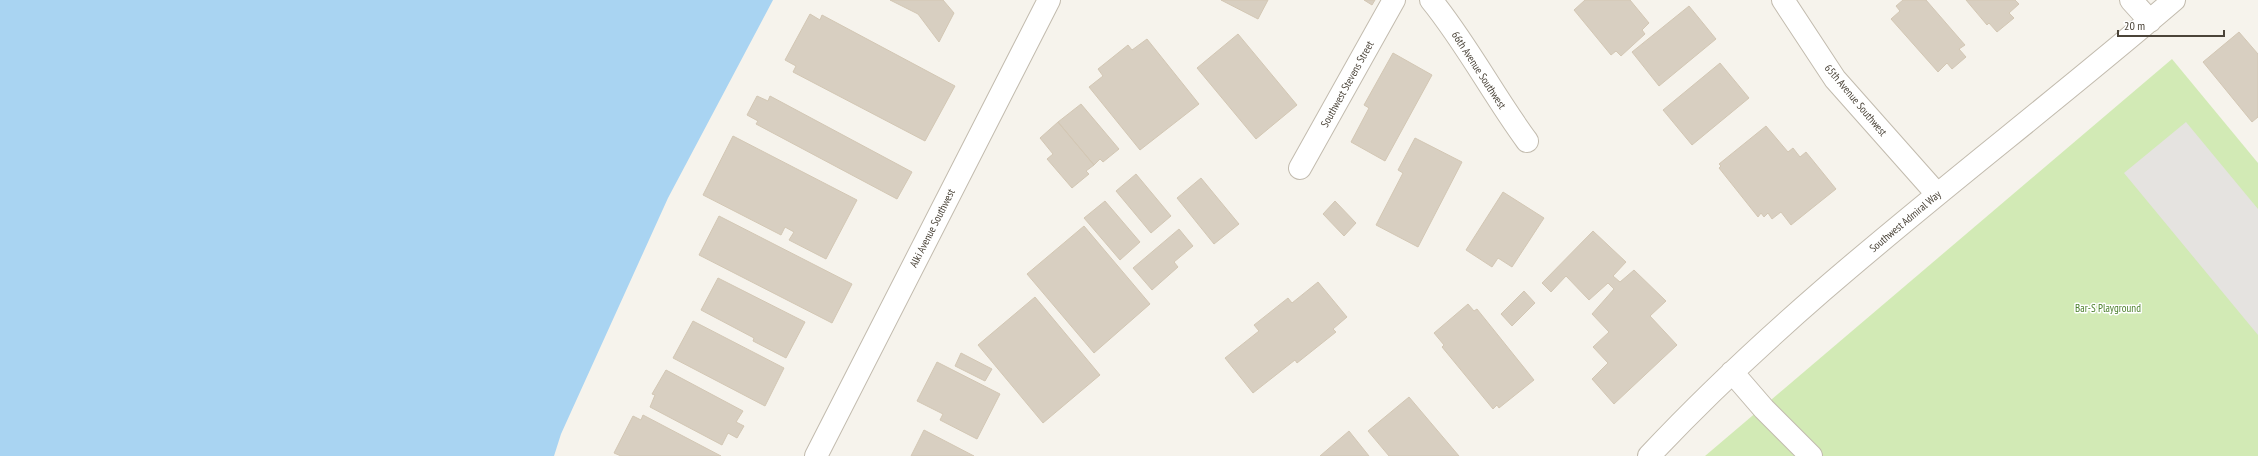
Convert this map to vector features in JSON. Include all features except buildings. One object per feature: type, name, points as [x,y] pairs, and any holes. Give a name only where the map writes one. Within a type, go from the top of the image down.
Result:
[{"type":"street","name":"Alki Avenue Southwest","points":[[816,456],[1049,0]]},
{"type":"street","name":"Southwest Stevens Street","points":[[1300,168],[1394,0]]},
{"type":"street","name":"66th Avenue Southwest","points":[[1431,0],[1443,14],[1501,107],[1527,141]]},
{"type":"street","name":"65th Avenue Southwest","points":[[1783,0],[1835,79],[1937,194]]},
{"type":"street","points":[[2131,0],[2150,21]]},
{"type":"street","name":"Southwest Admiral Way","points":[[1649,456],[1732,372],[1814,298],[1937,194],[2174,0]]},
{"type":"street","points":[[1732,372],[1764,409],[1811,456]]},
{"type":"green space","name":"Bar-S Playground","points":[[2172,59],[2258,163],[2258,456],[1705,456]]},
{"type":"shaded area","points":[[2186,122],[2258,209],[2258,335],[2124,173]]},
{"type":"water","points":[[0,0],[773,0],[668,198],[561,434],[554,456],[0,456]]}]
